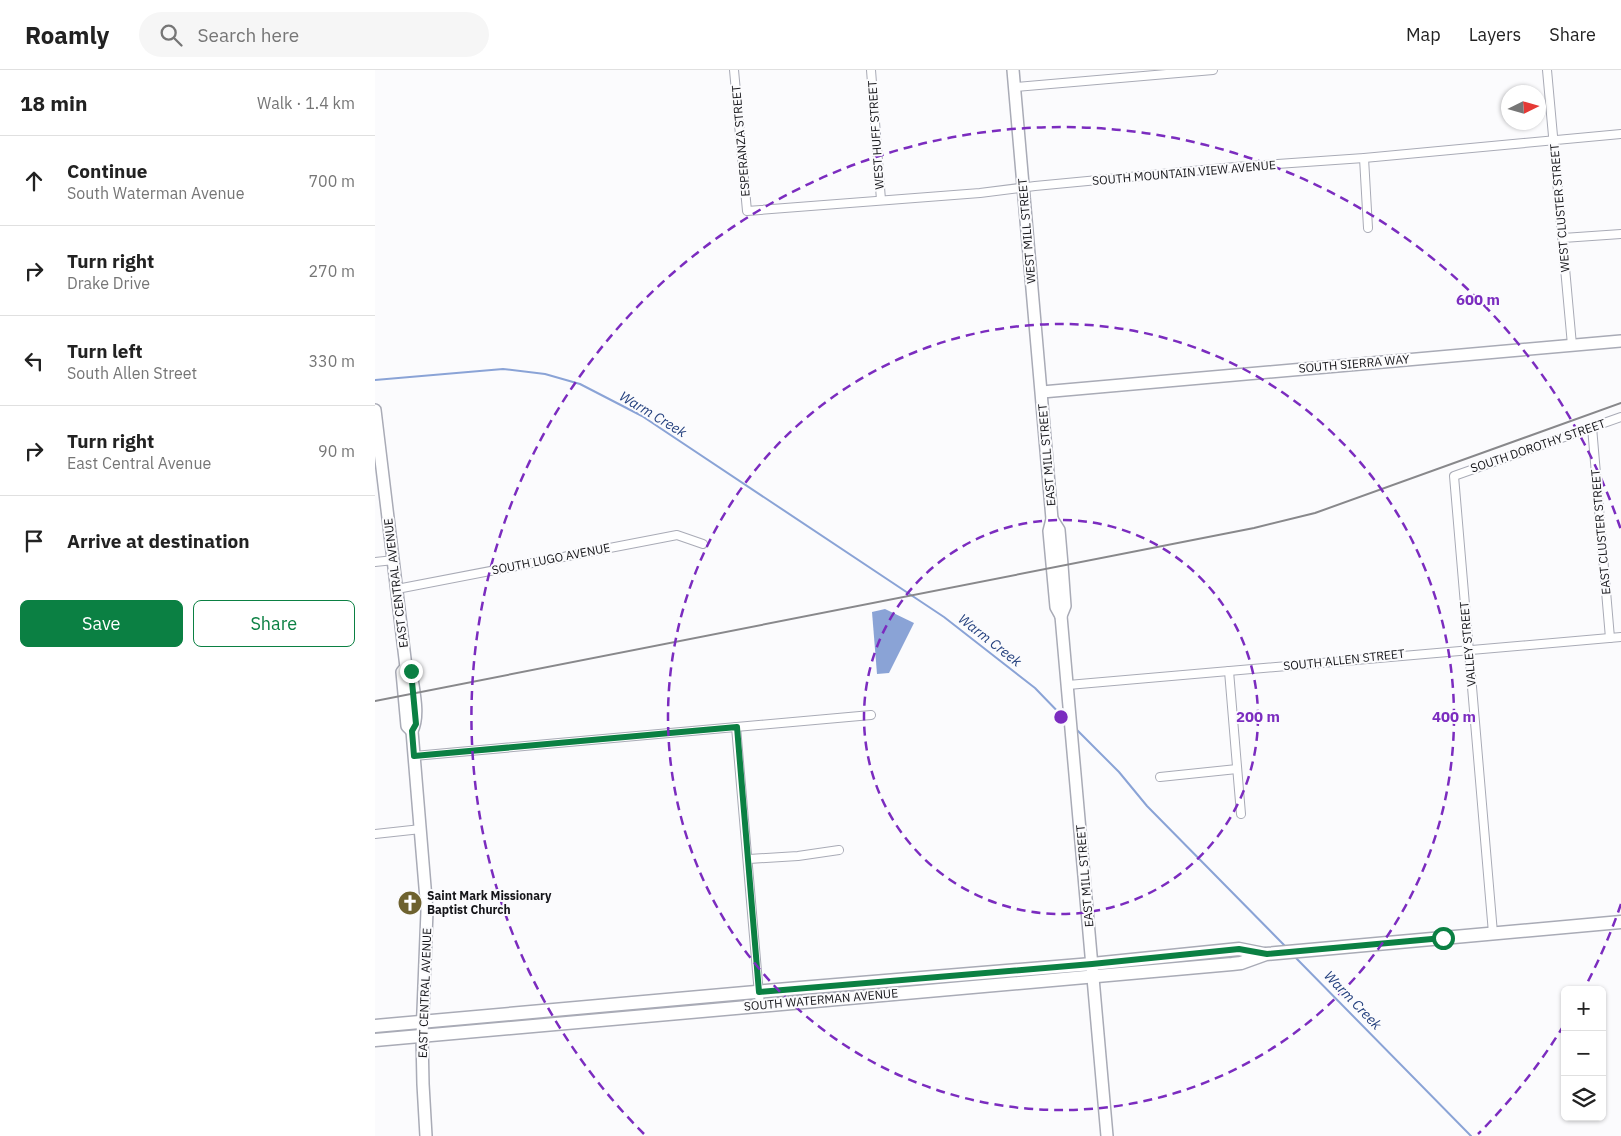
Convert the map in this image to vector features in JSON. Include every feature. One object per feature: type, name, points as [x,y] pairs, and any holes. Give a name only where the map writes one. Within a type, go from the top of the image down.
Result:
[{"type":"main road","name":"SOUTH WATERMAN AVENUE","points":[[375,1026],[759,992],[1093,970],[1165,970],[1241,963],[1267,954],[1621,922]]},
{"type":"main road","name":"SOUTH WATERMAN AVENUE","points":[[375,1040],[760,1006],[1093,970],[1239,949],[1267,954]]},
{"type":"main road","points":[[1165,970],[1176,961],[1236,956],[1239,949]]},
{"type":"main road","points":[[555,1024],[585,1014],[607,1012],[610,1005]]},
{"type":"street","name":"ESPERANZA STREET","points":[[734,70],[747,211]]},
{"type":"street","name":"WEST HUFF STREET","points":[[871,70],[881,200]]},
{"type":"street","name":"WEST MILL STREET","points":[[1013,70],[1042,392]]},
{"type":"street","points":[[1015,87],[1213,70]]},
{"type":"street","name":"WEST CLUSTER STREET","points":[[1547,70],[1572,345]]},
{"type":"street","name":"SOUTH MOUNTAIN VIEW AVENUE","points":[[747,211],[981,193],[1023,187],[1235,167],[1364,158],[1621,134]]},
{"type":"street","points":[[1364,158],[1368,228]]},
{"type":"street","points":[[1563,238],[1621,234]]},
{"type":"street","name":"SOUTH SIERRA WAY","points":[[1042,392],[1621,341]]},
{"type":"street","name":"EAST MILL STREET","points":[[1042,392],[1052,519],[1059,530],[1060,539],[1065,606],[1061,616],[1107,1136]]},
{"type":"street","name":"EAST CENTRAL AVENUE","points":[[375,414],[394,560],[405,668],[411,671],[416,724],[412,731],[427,916],[422,1036],[426,1136]]},
{"type":"street","name":"SOUTH DOROTHY STREET","points":[[1454,476],[1621,417]]},
{"type":"street","name":"EAST CLUSTER STREET","points":[[1592,427],[1609,638]]},
{"type":"street","name":"VALLEY STREET","points":[[1454,476],[1493,933]]},
{"type":"street","name":"SOUTH LUGO AVENUE","points":[[397,589],[677,535],[703,544]]},
{"type":"street","points":[[375,562],[394,560]]},
{"type":"street","name":"SOUTH ALLEN STREET","points":[[1068,685],[1621,637]]},
{"type":"street","points":[[1229,671],[1241,814]]},
{"type":"street","points":[[414,756],[871,715]]},
{"type":"street","points":[[737,727],[760,1006]]},
{"type":"street","points":[[1160,777],[1237,770]]},
{"type":"street","points":[[375,834],[421,829]]},
{"type":"street","points":[[749,859],[797,856],[839,850]]},
{"type":"water","points":[[885,609],[914,623],[889,673],[877,674],[872,612]]},
{"type":"waterway","name":"Warm Creek","points":[[375,380],[503,369],[545,374],[580,384],[642,416],[944,617],[1035,688],[1065,719]]},
{"type":"waterway","name":"Warm Creek","points":[[1076,729],[1119,772],[1147,806],[1286,947]]},
{"type":"waterway","name":"Warm Creek","points":[[1294,956],[1471,1136]]},
{"type":"railway","points":[[375,701],[1254,528],[1315,513],[1621,403]]},
{"type":"place","name":"Saint Mark Missionary Baptist Church","points":[[410,903]]},
{"type":"route","points":[[411,671],[416,724],[412,731],[414,756],[737,727],[759,992],[1092,964],[1239,949],[1267,954],[1443,938]]}]
